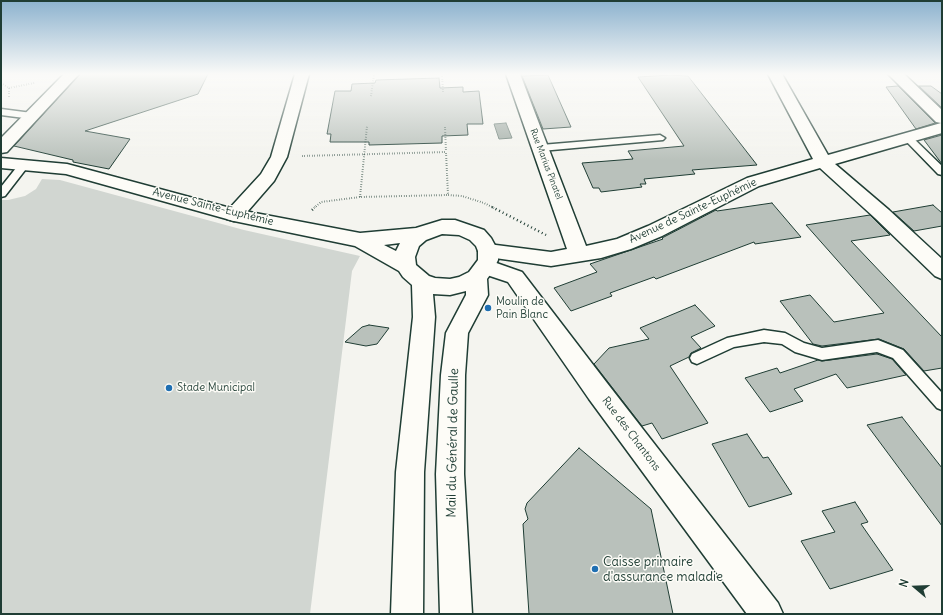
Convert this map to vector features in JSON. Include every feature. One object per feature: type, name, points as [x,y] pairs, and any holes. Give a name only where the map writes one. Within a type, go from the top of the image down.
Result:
[{"type":"street","points":[[1,148],[35,103]]},
{"type":"street","points":[[1,132],[25,116],[40,103]]},
{"type":"street","points":[[234,215],[268,177],[279,157],[294,103]]},
{"type":"street","name":"Rue Marius Pinatel","points":[[523,103],[576,246]]},
{"type":"street","points":[[791,103],[823,162],[882,214],[942,271]]},
{"type":"street","points":[[925,103],[942,119]]},
{"type":"street","name":"Avenue de Sainte-Euphémie","points":[[483,266],[551,259],[576,246],[601,251],[624,244],[656,231],[753,182],[823,162],[838,156],[942,128]]},
{"type":"street","name":"Avenue Sainte-Euphémie","points":[[1,163],[13,173],[67,169],[234,215],[360,240],[419,235]]},
{"type":"street","points":[[407,614],[410,472],[424,317],[414,274],[405,257],[407,249],[412,241],[419,235],[442,227],[461,229],[476,236],[484,243],[483,266],[464,284],[450,287],[436,286],[414,274]]},
{"type":"street","name":"Avenue Sainte-Euphémie","points":[[360,240],[414,274]]},
{"type":"street","name":"Mail du Général de Gaulle","points":[[456,614],[450,474],[453,375],[457,333],[477,295],[483,266]]},
{"type":"street","name":"Rue des Chantons","points":[[483,266],[515,277],[598,391],[767,614]]},
{"type":"lane","points":[[1,112],[25,116]]},
{"type":"lane","points":[[907,137],[942,172]]},
{"type":"lane","points":[[540,148],[660,138]]},
{"type":"lane","points":[[1,194],[13,173]]},
{"type":"lane","points":[[696,358],[732,342],[764,336],[785,339],[800,348],[822,354],[878,346],[898,354],[942,403]]},
{"type":"path","points":[[360,197],[367,126]]},
{"type":"path","points":[[445,127],[448,196]]},
{"type":"path","points":[[279,157],[446,152]]},
{"type":"path","points":[[294,227],[321,202],[360,197],[462,196],[484,203],[543,235],[576,246]]},
{"type":"shaded area","points":[[506,123],[512,138],[499,139],[494,124]]},
{"type":"shaded area","name":"Stade Municipal","points":[[42,179],[60,180],[244,230],[360,256],[352,271],[310,614],[1,614],[1,200],[25,196],[36,189]]},
{"type":"building","points":[[54,103],[171,103],[85,131],[130,139],[109,169],[73,162],[73,160],[14,146]]},
{"type":"building","points":[[333,103],[480,103],[483,124],[467,124],[468,135],[442,136],[442,143],[369,145],[369,142],[330,142],[331,134],[327,134]]},
{"type":"building","points":[[533,103],[560,103],[571,127],[543,129]]},
{"type":"building","points":[[655,103],[709,103],[757,165],[692,170],[695,174],[644,179],[646,184],[640,184],[642,187],[601,192],[599,188],[593,188],[582,163],[633,159],[628,151],[684,146]]},
{"type":"building","points":[[897,103],[915,103],[935,123],[916,129]]},
{"type":"building","points":[[936,103],[942,103],[942,108]]},
{"type":"building","points":[[942,135],[942,164],[924,140]]},
{"type":"building","points":[[772,203],[801,237],[755,244],[754,242],[656,279],[654,277],[610,293],[612,296],[571,311],[554,288],[597,272],[590,264],[663,239],[662,238],[716,210]]},
{"type":"building","points":[[933,205],[942,213],[942,226],[914,231],[893,212]]},
{"type":"building","points":[[870,215],[890,235],[851,241],[942,337],[942,368],[924,371],[904,349],[879,339],[822,346],[813,344],[780,301],[810,295],[834,322],[884,313],[806,225]]},
{"type":"building","points":[[695,305],[715,326],[691,337],[701,348],[691,353],[689,357],[670,366],[708,423],[662,439],[652,423],[642,426],[594,364],[609,348],[649,339],[640,328]]},
{"type":"building","points":[[369,325],[389,328],[377,344],[366,346],[345,342],[362,327]]},
{"type":"building","points":[[877,354],[892,359],[906,375],[847,388],[836,374],[794,389],[803,401],[770,412],[745,378],[777,368],[780,373],[818,360],[822,361]]},
{"type":"building","points":[[902,417],[942,468],[942,526],[867,425]]},
{"type":"building","points":[[747,434],[763,458],[768,457],[792,494],[749,507],[712,444]]},
{"type":"building","name":"Caisse primaire d'assurance maladie","points":[[579,448],[651,509],[673,614],[529,614],[523,524],[528,519],[525,509],[527,503]]},
{"type":"building","points":[[855,502],[868,522],[861,524],[893,570],[830,589],[801,541],[835,532],[822,511]]},
{"type":"place","name":"Moulin de Pain Blanc","points":[[488,308]]},
{"type":"place","name":"Stade Municipal","points":[[169,388]]},
{"type":"place","name":"Caisse primaire d'assurance maladie","points":[[595,569]]}]
